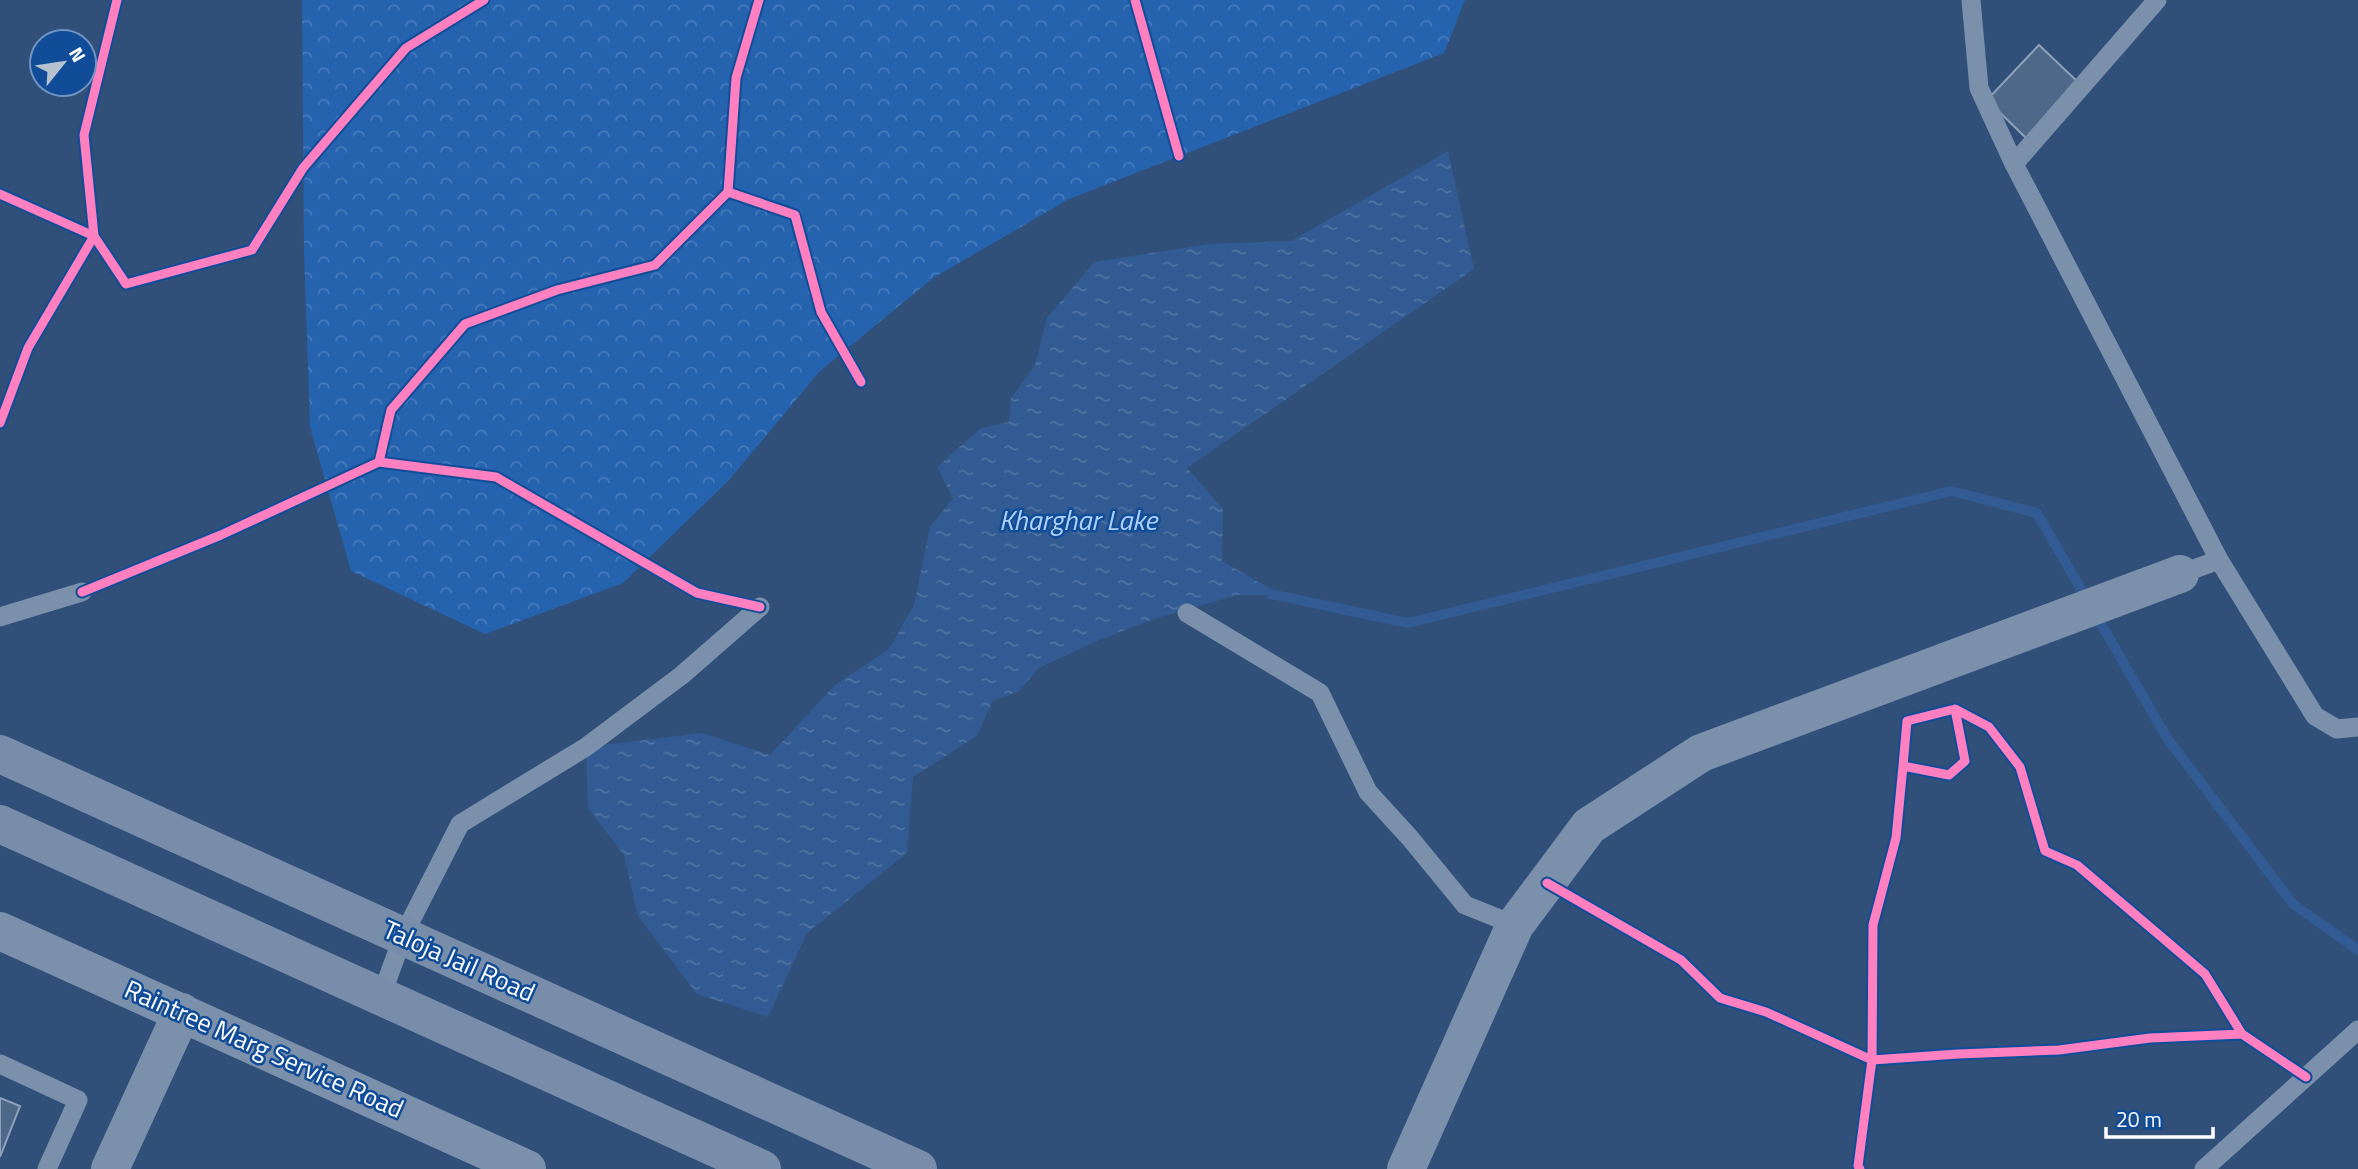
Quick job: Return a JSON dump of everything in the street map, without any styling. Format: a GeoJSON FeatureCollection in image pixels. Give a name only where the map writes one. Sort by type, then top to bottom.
{"type":"FeatureCollection","features":[{"type":"Feature","properties":{"kind":"main road","name":"Taloja Jail Road"},"geometry":{"type":"LineString","coordinates":[[0,754],[918,1169]]}},
{"type":"Feature","properties":{"kind":"main road"},"geometry":{"type":"LineString","coordinates":[[0,824],[762,1169]]}},
{"type":"Feature","properties":{"kind":"street"},"geometry":{"type":"LineString","coordinates":[[1406,1169],[1515,925],[1589,826],[1700,753],[2180,574]]}},
{"type":"Feature","properties":{"kind":"street","name":"Raintree Marg Service Road"},"geometry":{"type":"LineString","coordinates":[[0,931],[527,1169]]}},
{"type":"Feature","properties":{"kind":"street"},"geometry":{"type":"LineString","coordinates":[[110,1169],[182,1012]]}},
{"type":"Feature","properties":{"kind":"lane"},"geometry":{"type":"LineString","coordinates":[[1970,0],[1979,89],[2014,164],[2219,560],[2315,716],[2337,729],[2358,727]]}},
{"type":"Feature","properties":{"kind":"lane"},"geometry":{"type":"LineString","coordinates":[[2014,164],[2157,0]]}},
{"type":"Feature","properties":{"kind":"lane"},"geometry":{"type":"LineString","coordinates":[[2180,574],[2219,560]]}},
{"type":"Feature","properties":{"kind":"lane"},"geometry":{"type":"LineString","coordinates":[[0,617],[82,592]]}},
{"type":"Feature","properties":{"kind":"lane"},"geometry":{"type":"LineString","coordinates":[[381,997],[403,936],[460,824],[586,747],[682,675],[760,607]]}},
{"type":"Feature","properties":{"kind":"lane"},"geometry":{"type":"LineString","coordinates":[[1186,613],[1320,693],[1368,792],[1465,905],[1515,925]]}},
{"type":"Feature","properties":{"kind":"lane"},"geometry":{"type":"LineString","coordinates":[[2204,1169],[2358,1030]]}},
{"type":"Feature","properties":{"kind":"lane"},"geometry":{"type":"LineString","coordinates":[[0,1064],[78,1100],[47,1169]]}},
{"type":"Feature","properties":{"kind":"green space"},"geometry":{"type":"Polygon","coordinates":[[[302,0],[1465,0],[1444,53],[1069,199],[933,278],[820,371],[730,479],[623,583],[485,634],[351,571],[310,427],[304,249],[302,0]]]}},
{"type":"Feature","properties":{"kind":"water","name":"Kharghar Lake"},"geometry":{"type":"Polygon","coordinates":[[[1448,151],[1474,269],[1187,468],[1223,509],[1222,561],[1281,595],[1238,595],[1157,618],[1099,640],[1039,668],[1018,692],[993,700],[977,736],[913,777],[907,853],[807,933],[768,1017],[697,994],[638,916],[624,855],[588,808],[586,747],[702,733],[770,755],[835,685],[889,649],[914,605],[930,527],[953,498],[937,467],[981,428],[1009,422],[1011,398],[1035,365],[1047,318],[1094,262],[1208,244],[1291,241],[1448,151]]]}},
{"type":"Feature","properties":{"kind":"building"},"geometry":{"type":"Polygon","coordinates":[[[2039,45],[2079,83],[2026,138],[1987,100],[2039,45]]]}},
{"type":"Feature","properties":{"kind":"building"},"geometry":{"type":"Polygon","coordinates":[[[0,1098],[20,1106],[0,1157],[0,1098]]]}},
{"type":"Feature","properties":{"kind":"waterway"},"geometry":{"type":"LineString","coordinates":[[1270,594],[1408,623],[1951,491],[2037,513],[2167,738],[2293,904],[2358,950]]}},
{"type":"Feature","properties":{"kind":"cycle path"},"geometry":{"type":"LineString","coordinates":[[0,194],[94,236],[84,135],[117,0]]}},
{"type":"Feature","properties":{"kind":"cycle path"},"geometry":{"type":"LineString","coordinates":[[0,423],[28,348],[94,236],[126,284],[252,250],[303,168],[406,48],[484,0]]}},
{"type":"Feature","properties":{"kind":"cycle path"},"geometry":{"type":"LineString","coordinates":[[728,192],[736,78],[759,0]]}},
{"type":"Feature","properties":{"kind":"cycle path"},"geometry":{"type":"LineString","coordinates":[[1135,0],[1179,156]]}},
{"type":"Feature","properties":{"kind":"cycle path"},"geometry":{"type":"LineString","coordinates":[[379,462],[391,410],[465,324],[557,290],[655,265],[728,192],[795,215],[821,312],[861,382]]}},
{"type":"Feature","properties":{"kind":"cycle path"},"geometry":{"type":"LineString","coordinates":[[82,592],[221,535],[379,462],[496,477],[697,593],[760,607]]}},
{"type":"Feature","properties":{"kind":"cycle path"},"geometry":{"type":"LineString","coordinates":[[1955,709],[1965,761],[1949,775],[1903,766],[1907,721],[1955,709],[1989,727],[2020,767],[2045,851],[2077,865],[2205,974],[2242,1034]]}},
{"type":"Feature","properties":{"kind":"cycle path"},"geometry":{"type":"LineString","coordinates":[[1860,1169],[1858,1166],[1872,1060],[1873,925],[1896,838],[1903,766]]}},
{"type":"Feature","properties":{"kind":"cycle path"},"geometry":{"type":"LineString","coordinates":[[1547,883],[1681,960],[1720,998],[1766,1012],[1872,1060],[2059,1050],[2150,1038],[2242,1034],[2306,1077]]}}]}
